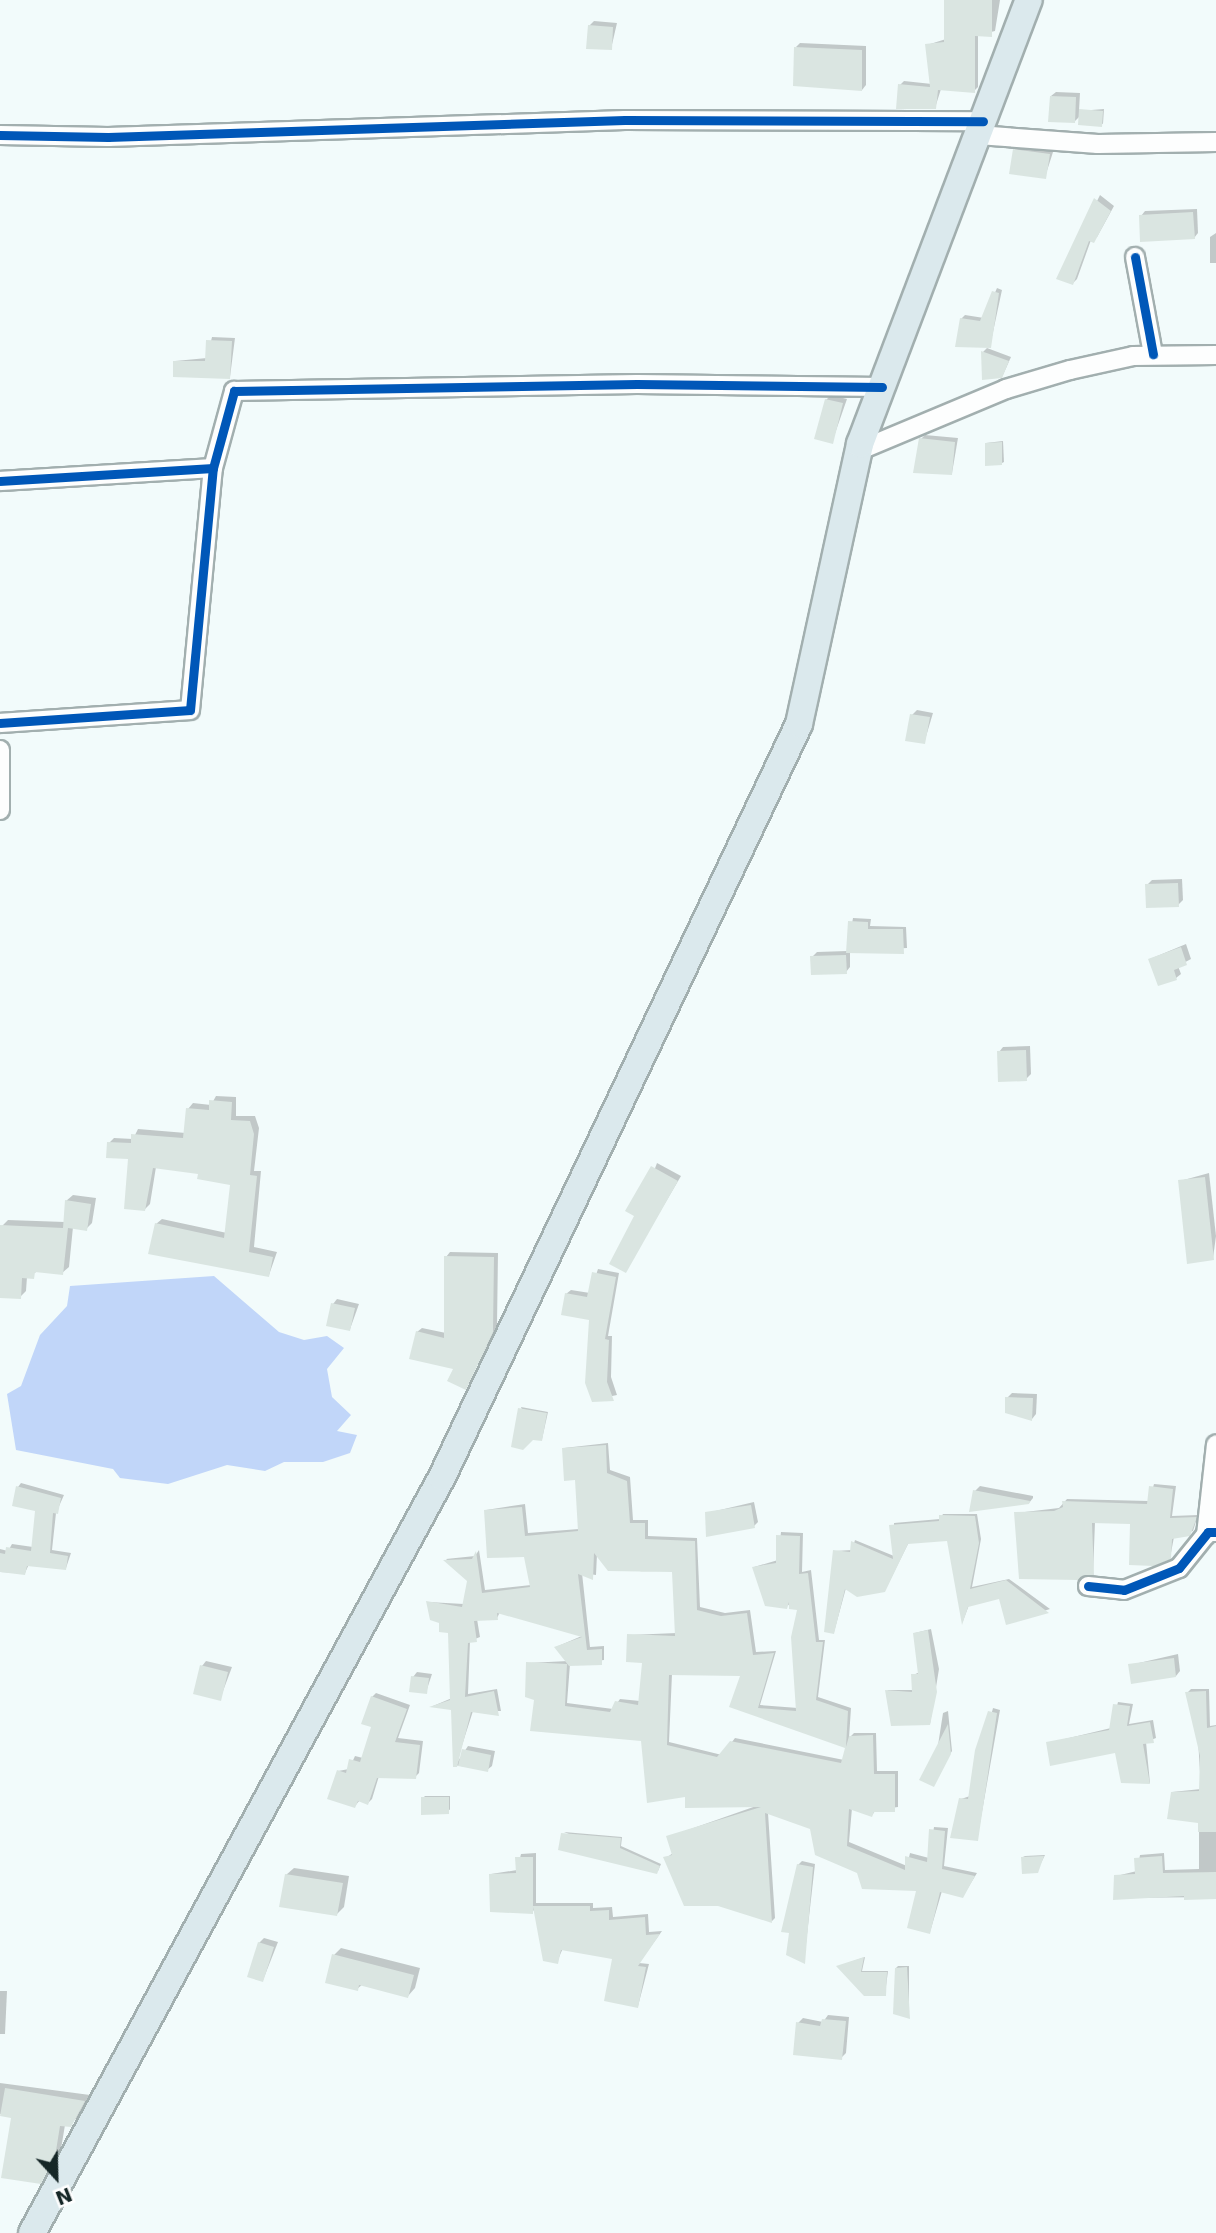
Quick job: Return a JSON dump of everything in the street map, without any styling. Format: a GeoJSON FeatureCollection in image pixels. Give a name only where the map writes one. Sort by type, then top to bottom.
{"type":"FeatureCollection","features":[{"type":"Feature","properties":{"kind":"main road"},"geometry":{"type":"LineString","coordinates":[[32,2233],[442,1477],[695,950],[799,724],[859,451],[1029,0]]}},
{"type":"Feature","properties":{"kind":"street"},"geometry":{"type":"LineString","coordinates":[[0,135],[108,136],[625,120],[980,128],[1098,144],[1216,142]]}},
{"type":"Feature","properties":{"kind":"street"},"geometry":{"type":"LineString","coordinates":[[1135,257],[1153,354]]}},
{"type":"Feature","properties":{"kind":"street"},"geometry":{"type":"LineString","coordinates":[[859,451],[1006,389],[1070,370],[1153,354],[1216,355]]}},
{"type":"Feature","properties":{"kind":"street"},"geometry":{"type":"LineString","coordinates":[[0,723],[190,710],[213,468],[234,391],[637,384],[882,387]]}},
{"type":"Feature","properties":{"kind":"street"},"geometry":{"type":"LineString","coordinates":[[0,481],[213,468]]}},
{"type":"Feature","properties":{"kind":"street"},"geometry":{"type":"LineString","coordinates":[[0,750],[0,810]]}},
{"type":"Feature","properties":{"kind":"street"},"geometry":{"type":"LineString","coordinates":[[1088,1586],[1124,1590],[1179,1568],[1211,1533],[1216,1445]]}},
{"type":"Feature","properties":{"kind":"water"},"geometry":{"type":"Polygon","coordinates":[[[214,1276],[279,1332],[304,1340],[327,1336],[344,1348],[327,1369],[332,1397],[351,1415],[337,1431],[357,1435],[350,1453],[323,1462],[284,1462],[265,1471],[227,1465],[168,1484],[120,1478],[113,1469],[16,1450],[7,1394],[21,1386],[40,1335],[67,1306],[70,1286],[214,1276]]]}},
{"type":"Feature","properties":{"kind":"building"},"geometry":{"type":"Polygon","coordinates":[[[944,0],[992,0],[992,37],[975,36],[975,93],[938,90],[936,109],[896,109],[898,84],[930,87],[925,44],[944,42],[944,0]]]}},
{"type":"Feature","properties":{"kind":"building"},"geometry":{"type":"Polygon","coordinates":[[[588,25],[613,27],[612,50],[586,49],[588,25]]]}},
{"type":"Feature","properties":{"kind":"building"},"geometry":{"type":"Polygon","coordinates":[[[794,47],[862,50],[862,91],[793,86],[794,47]]]}},
{"type":"Feature","properties":{"kind":"building"},"geometry":{"type":"Polygon","coordinates":[[[1050,96],[1076,97],[1075,123],[1048,122],[1050,96]]]}},
{"type":"Feature","properties":{"kind":"building"},"geometry":{"type":"Polygon","coordinates":[[[1079,109],[1103,111],[1102,127],[1078,125],[1079,109]]]}},
{"type":"Feature","properties":{"kind":"building"},"geometry":{"type":"Polygon","coordinates":[[[1013,149],[1050,154],[1046,179],[1009,174],[1013,149]]]}},
{"type":"Feature","properties":{"kind":"building"},"geometry":{"type":"Polygon","coordinates":[[[1094,198],[1111,211],[1094,243],[1089,241],[1073,285],[1056,279],[1094,198]]]}},
{"type":"Feature","properties":{"kind":"building"},"geometry":{"type":"Polygon","coordinates":[[[1193,212],[1195,239],[1140,242],[1139,215],[1193,212]]]}},
{"type":"Feature","properties":{"kind":"building"},"geometry":{"type":"Polygon","coordinates":[[[992,291],[999,293],[991,348],[955,347],[960,318],[980,321],[992,291]]]}},
{"type":"Feature","properties":{"kind":"building"},"geometry":{"type":"Polygon","coordinates":[[[206,340],[232,341],[230,379],[173,377],[173,361],[205,361],[206,340]]]}},
{"type":"Feature","properties":{"kind":"building"},"geometry":{"type":"Polygon","coordinates":[[[981,351],[1009,361],[1002,378],[982,380],[981,351]]]}},
{"type":"Feature","properties":{"kind":"building"},"geometry":{"type":"Polygon","coordinates":[[[825,399],[843,403],[833,444],[814,439],[825,399]]]}},
{"type":"Feature","properties":{"kind":"building"},"geometry":{"type":"Polygon","coordinates":[[[919,438],[955,442],[952,475],[913,473],[919,438]]]}},
{"type":"Feature","properties":{"kind":"building"},"geometry":{"type":"Polygon","coordinates":[[[1002,442],[1002,465],[985,466],[985,443],[1002,442]]]}},
{"type":"Feature","properties":{"kind":"building"},"geometry":{"type":"Polygon","coordinates":[[[910,714],[930,717],[925,744],[905,741],[910,714]]]}},
{"type":"Feature","properties":{"kind":"building"},"geometry":{"type":"Polygon","coordinates":[[[1178,883],[1179,907],[1146,908],[1145,884],[1178,883]]]}},
{"type":"Feature","properties":{"kind":"building"},"geometry":{"type":"Polygon","coordinates":[[[848,921],[868,922],[868,929],[903,929],[904,954],[846,953],[848,921]]]}},
{"type":"Feature","properties":{"kind":"building"},"geometry":{"type":"Polygon","coordinates":[[[1181,947],[1187,965],[1174,970],[1177,980],[1158,986],[1148,959],[1181,947]]]}},
{"type":"Feature","properties":{"kind":"building"},"geometry":{"type":"Polygon","coordinates":[[[846,955],[847,974],[811,975],[810,956],[846,955]]]}},
{"type":"Feature","properties":{"kind":"building"},"geometry":{"type":"Polygon","coordinates":[[[1026,1050],[1027,1081],[998,1082],[997,1051],[1026,1050]]]}},
{"type":"Feature","properties":{"kind":"building"},"geometry":{"type":"Polygon","coordinates":[[[209,1100],[232,1102],[231,1120],[250,1121],[254,1134],[250,1175],[257,1176],[249,1252],[273,1257],[269,1277],[148,1254],[155,1223],[224,1238],[230,1185],[197,1179],[198,1174],[153,1168],[145,1211],[124,1209],[128,1159],[106,1158],[107,1142],[131,1143],[131,1134],[183,1138],[186,1108],[209,1110],[209,1100]]]}},
{"type":"Feature","properties":{"kind":"building"},"geometry":{"type":"Polygon","coordinates":[[[651,1166],[678,1181],[626,1273],[609,1264],[634,1216],[625,1211],[651,1166]]]}},
{"type":"Feature","properties":{"kind":"building"},"geometry":{"type":"Polygon","coordinates":[[[1205,1177],[1214,1260],[1187,1264],[1178,1180],[1205,1177]]]}},
{"type":"Feature","properties":{"kind":"building"},"geometry":{"type":"Polygon","coordinates":[[[65,1200],[91,1204],[87,1231],[68,1228],[63,1275],[35,1272],[34,1279],[22,1278],[21,1299],[0,1298],[0,1225],[63,1228],[65,1200]]]}},
{"type":"Feature","properties":{"kind":"building"},"geometry":{"type":"Polygon","coordinates":[[[444,1256],[494,1257],[493,1332],[466,1390],[447,1381],[453,1369],[409,1359],[416,1331],[444,1338],[444,1256]]]}},
{"type":"Feature","properties":{"kind":"building"},"geometry":{"type":"Polygon","coordinates":[[[592,1272],[616,1277],[605,1339],[609,1340],[607,1382],[614,1401],[592,1402],[585,1383],[589,1320],[561,1315],[565,1293],[587,1297],[592,1272]]]}},
{"type":"Feature","properties":{"kind":"building"},"geometry":{"type":"Polygon","coordinates":[[[331,1303],[355,1308],[350,1331],[326,1326],[331,1303]]]}},
{"type":"Feature","properties":{"kind":"building"},"geometry":{"type":"Polygon","coordinates":[[[1005,1397],[1033,1398],[1032,1421],[1005,1413],[1005,1397]]]}},
{"type":"Feature","properties":{"kind":"building"},"geometry":{"type":"Polygon","coordinates":[[[518,1408],[547,1413],[542,1441],[533,1440],[523,1450],[511,1447],[518,1408]]]}},
{"type":"Feature","properties":{"kind":"building"},"geometry":{"type":"Polygon","coordinates":[[[606,1445],[607,1473],[627,1481],[630,1523],[645,1523],[645,1539],[695,1541],[697,1610],[721,1616],[747,1613],[753,1655],[774,1653],[758,1708],[796,1711],[791,1637],[797,1610],[789,1609],[789,1602],[787,1609],[765,1606],[752,1567],[776,1563],[776,1535],[800,1536],[799,1574],[808,1573],[816,1642],[823,1642],[816,1700],[848,1711],[846,1747],[849,1736],[873,1735],[874,1774],[895,1774],[895,1812],[874,1812],[872,1817],[849,1809],[847,1846],[905,1870],[905,1856],[927,1862],[929,1829],[945,1831],[942,1869],[975,1876],[963,1898],[940,1892],[930,1934],[907,1928],[916,1891],[862,1889],[857,1873],[815,1855],[810,1829],[765,1813],[772,1923],[718,1906],[684,1906],[663,1857],[672,1855],[666,1836],[761,1807],[685,1808],[685,1797],[647,1803],[641,1741],[530,1731],[534,1700],[525,1697],[526,1662],[567,1664],[565,1706],[610,1712],[615,1701],[638,1705],[642,1663],[626,1662],[627,1634],[675,1636],[672,1572],[608,1571],[594,1553],[593,1580],[578,1574],[587,1650],[602,1649],[602,1665],[569,1666],[554,1647],[582,1637],[497,1613],[498,1620],[474,1621],[477,1642],[468,1643],[465,1697],[494,1691],[499,1716],[471,1712],[457,1767],[453,1767],[451,1710],[429,1707],[450,1700],[448,1633],[439,1632],[439,1623],[430,1620],[426,1601],[462,1607],[467,1581],[443,1560],[472,1559],[476,1551],[482,1593],[530,1587],[524,1557],[487,1558],[484,1510],[522,1507],[525,1536],[578,1531],[575,1480],[564,1481],[562,1448],[606,1445]],[[669,1675],[667,1745],[717,1757],[730,1741],[841,1763],[845,1748],[729,1707],[740,1676],[669,1675]]]}},
{"type":"Feature","properties":{"kind":"building"},"geometry":{"type":"Polygon","coordinates":[[[16,1486],[61,1498],[58,1514],[53,1513],[50,1553],[68,1556],[66,1570],[27,1566],[25,1575],[0,1572],[0,1553],[5,1554],[6,1547],[31,1551],[35,1511],[12,1506],[16,1486]]]}},
{"type":"Feature","properties":{"kind":"building"},"geometry":{"type":"Polygon","coordinates":[[[1149,1486],[1173,1489],[1170,1518],[1197,1517],[1190,1536],[1172,1539],[1171,1559],[1154,1566],[1129,1565],[1130,1524],[1092,1523],[1094,1575],[1078,1580],[1019,1579],[1014,1512],[1054,1511],[1063,1507],[1062,1501],[1147,1504],[1149,1486]]]}},
{"type":"Feature","properties":{"kind":"building"},"geometry":{"type":"Polygon","coordinates":[[[973,1490],[1030,1501],[1029,1504],[969,1512],[973,1490]]]}},
{"type":"Feature","properties":{"kind":"building"},"geometry":{"type":"Polygon","coordinates":[[[751,1505],[755,1528],[706,1537],[705,1512],[751,1505]]]}},
{"type":"Feature","properties":{"kind":"building"},"geometry":{"type":"Polygon","coordinates":[[[939,1515],[975,1516],[979,1543],[970,1589],[1006,1580],[1049,1613],[1006,1625],[999,1599],[968,1607],[962,1625],[947,1541],[908,1544],[885,1592],[857,1597],[845,1589],[834,1634],[824,1632],[833,1550],[850,1552],[851,1541],[893,1559],[889,1525],[939,1521],[939,1515]]]}},
{"type":"Feature","properties":{"kind":"building"},"geometry":{"type":"Polygon","coordinates":[[[928,1630],[937,1692],[930,1725],[891,1726],[885,1690],[912,1692],[911,1674],[918,1674],[913,1633],[928,1630]]]}},
{"type":"Feature","properties":{"kind":"building"},"geometry":{"type":"Polygon","coordinates":[[[1174,1658],[1176,1677],[1131,1684],[1128,1664],[1174,1658]]]}},
{"type":"Feature","properties":{"kind":"building"},"geometry":{"type":"Polygon","coordinates":[[[200,1665],[228,1672],[221,1701],[193,1694],[200,1665]]]}},
{"type":"Feature","properties":{"kind":"building"},"geometry":{"type":"Polygon","coordinates":[[[411,1676],[429,1678],[427,1694],[409,1692],[411,1676]]]}},
{"type":"Feature","properties":{"kind":"building"},"geometry":{"type":"Polygon","coordinates":[[[1206,1691],[1207,1728],[1216,1726],[1216,1832],[1198,1832],[1198,1823],[1167,1819],[1171,1792],[1199,1791],[1200,1756],[1185,1692],[1206,1691]]]}},
{"type":"Feature","properties":{"kind":"building"},"geometry":{"type":"Polygon","coordinates":[[[371,1696],[407,1709],[395,1742],[420,1745],[416,1779],[377,1778],[368,1805],[358,1801],[355,1808],[327,1799],[337,1770],[346,1773],[349,1759],[360,1762],[371,1727],[361,1724],[371,1696]]]}},
{"type":"Feature","properties":{"kind":"building"},"geometry":{"type":"Polygon","coordinates":[[[1113,1704],[1130,1706],[1127,1726],[1150,1722],[1154,1743],[1143,1744],[1150,1784],[1121,1783],[1115,1753],[1050,1766],[1046,1742],[1109,1730],[1113,1704]]]}},
{"type":"Feature","properties":{"kind":"building"},"geometry":{"type":"Polygon","coordinates":[[[988,1711],[997,1713],[978,1841],[950,1838],[959,1798],[968,1799],[975,1750],[988,1711]]]}},
{"type":"Feature","properties":{"kind":"building"},"geometry":{"type":"Polygon","coordinates":[[[948,1724],[951,1754],[934,1787],[919,1780],[948,1724]]]}},
{"type":"Feature","properties":{"kind":"building"},"geometry":{"type":"Polygon","coordinates":[[[462,1749],[491,1755],[488,1772],[458,1766],[462,1749]]]}},
{"type":"Feature","properties":{"kind":"building"},"geometry":{"type":"Polygon","coordinates":[[[421,1797],[449,1797],[449,1814],[421,1815],[421,1797]]]}},
{"type":"Feature","properties":{"kind":"building"},"geometry":{"type":"Polygon","coordinates":[[[561,1833],[621,1838],[620,1848],[660,1866],[657,1874],[558,1850],[561,1833]]]}},
{"type":"Feature","properties":{"kind":"building"},"geometry":{"type":"Polygon","coordinates":[[[1044,1856],[1038,1873],[1022,1874],[1021,1857],[1044,1856]]]}},
{"type":"Feature","properties":{"kind":"building"},"geometry":{"type":"Polygon","coordinates":[[[1162,1856],[1163,1873],[1216,1872],[1216,1899],[1184,1900],[1184,1896],[1113,1900],[1114,1875],[1135,1874],[1134,1858],[1162,1856]]]}},
{"type":"Feature","properties":{"kind":"building"},"geometry":{"type":"Polygon","coordinates":[[[515,1857],[533,1857],[533,1906],[590,1906],[590,1911],[609,1910],[609,1920],[645,1917],[646,1935],[660,1934],[638,1966],[646,1967],[638,2008],[604,2001],[612,1959],[561,1950],[558,1964],[543,1961],[533,1907],[533,1914],[490,1912],[489,1874],[516,1873],[515,1857]]]}},
{"type":"Feature","properties":{"kind":"building"},"geometry":{"type":"Polygon","coordinates":[[[797,1864],[813,1867],[805,1964],[786,1955],[789,1933],[781,1932],[797,1864]]]}},
{"type":"Feature","properties":{"kind":"building"},"geometry":{"type":"Polygon","coordinates":[[[285,1874],[343,1883],[337,1916],[279,1907],[285,1874]]]}},
{"type":"Feature","properties":{"kind":"building"},"geometry":{"type":"Polygon","coordinates":[[[258,1942],[274,1947],[263,1982],[247,1977],[258,1942]]]}},
{"type":"Feature","properties":{"kind":"building"},"geometry":{"type":"Polygon","coordinates":[[[332,1954],[414,1975],[408,1998],[359,1985],[358,1991],[325,1983],[332,1954]]]}},
{"type":"Feature","properties":{"kind":"building"},"geometry":{"type":"Polygon","coordinates":[[[864,1957],[861,1972],[887,1972],[886,1996],[864,1996],[836,1966],[864,1957]]]}},
{"type":"Feature","properties":{"kind":"building"},"geometry":{"type":"Polygon","coordinates":[[[907,1967],[910,2019],[893,2014],[895,1968],[907,1967]]]}},
{"type":"Feature","properties":{"kind":"building"},"geometry":{"type":"Polygon","coordinates":[[[822,2019],[846,2021],[842,2060],[793,2055],[796,2022],[820,2026],[822,2019]]]}},
{"type":"Feature","properties":{"kind":"building"},"geometry":{"type":"Polygon","coordinates":[[[5,2088],[85,2101],[71,2127],[60,2126],[55,2157],[41,2184],[1,2178],[11,2118],[0,2116],[5,2088]]]}},
{"type":"Feature","properties":{"kind":"cycle path"},"geometry":{"type":"LineString","coordinates":[[0,135],[108,137],[625,120],[983,121]]}},
{"type":"Feature","properties":{"kind":"cycle path"},"geometry":{"type":"LineString","coordinates":[[1135,257],[1153,354]]}},
{"type":"Feature","properties":{"kind":"cycle path"},"geometry":{"type":"LineString","coordinates":[[0,481],[213,468],[234,391],[637,384],[882,387]]}},
{"type":"Feature","properties":{"kind":"cycle path"},"geometry":{"type":"LineString","coordinates":[[0,723],[190,710],[213,468]]}},
{"type":"Feature","properties":{"kind":"cycle path"},"geometry":{"type":"LineString","coordinates":[[1088,1586],[1124,1590],[1179,1568],[1208,1532],[1216,1532]]}}]}
